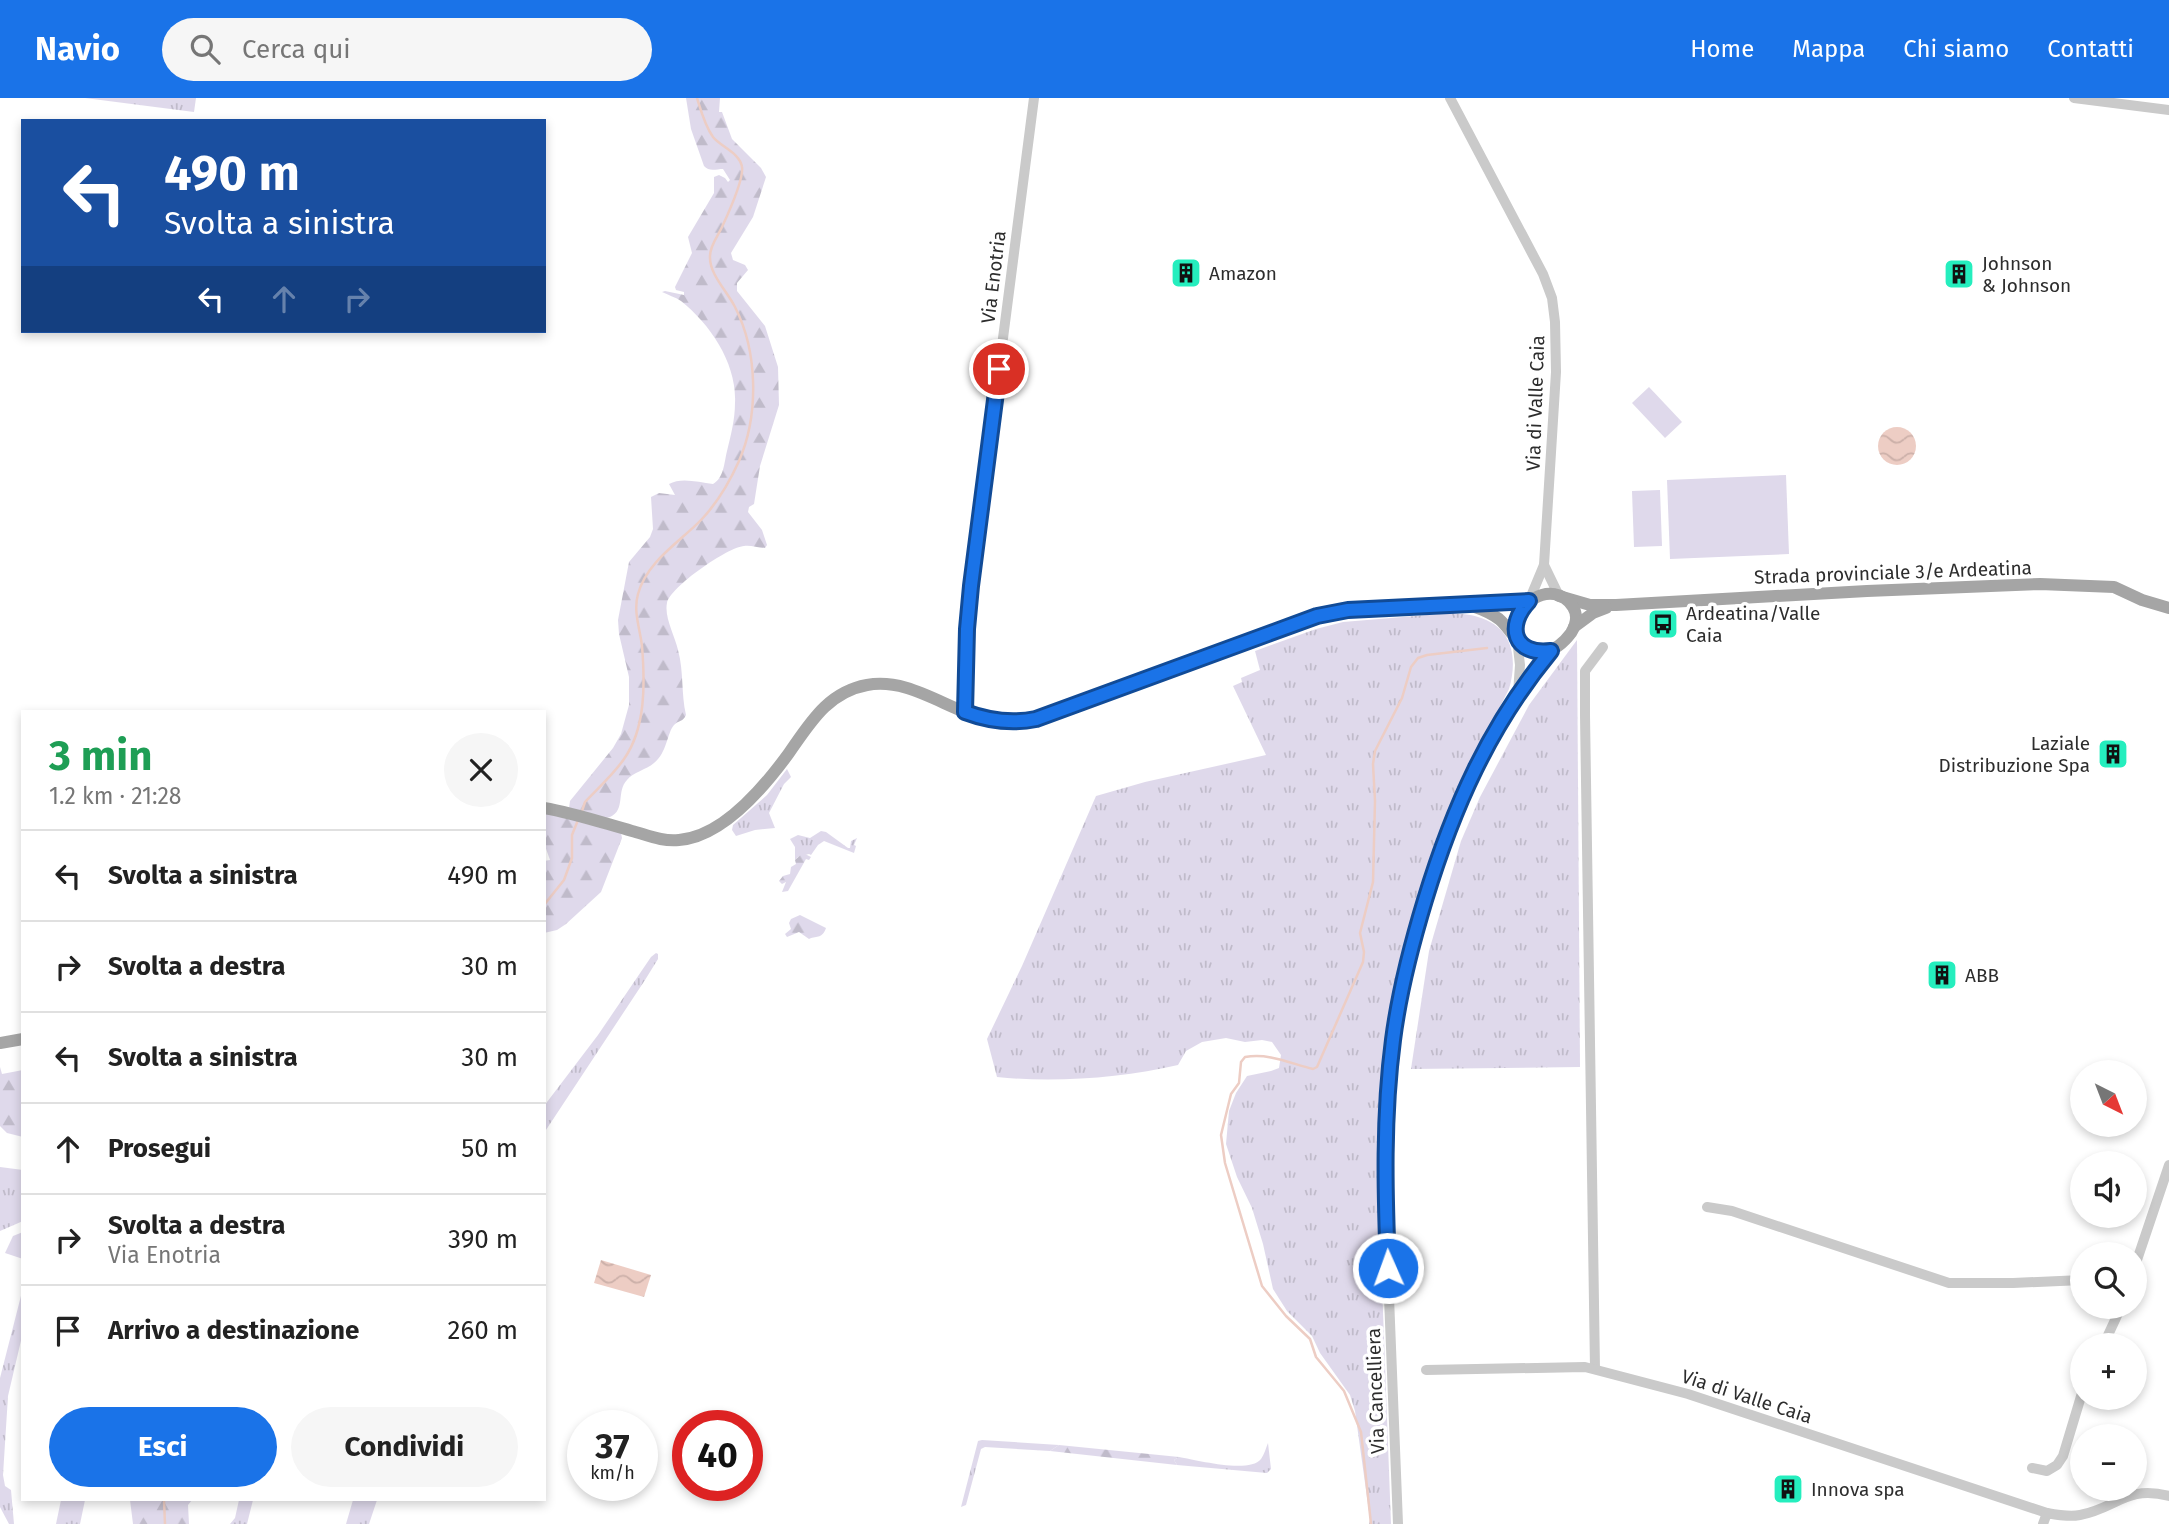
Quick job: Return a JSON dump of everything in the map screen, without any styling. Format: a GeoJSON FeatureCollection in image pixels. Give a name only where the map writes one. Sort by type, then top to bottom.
{"type":"FeatureCollection","features":[{"type":"Feature","properties":{"kind":"main road","name":"Strada provinciale 3/e Ardeatina"},"geometry":{"type":"LineString","coordinates":[[1616,605],[2040,584],[2114,587],[2142,600],[2169,608]]}},
{"type":"Feature","properties":{"kind":"main road"},"geometry":{"type":"LineString","coordinates":[[546,808],[672,841],[691,838],[709,831],[733,815],[759,789],[819,712],[841,694],[859,687],[894,685],[994,721],[1032,720],[1326,614],[1348,610],[1529,601],[1544,595],[1559,596],[1590,605],[1616,605]]}},
{"type":"Feature","properties":{"kind":"main road"},"geometry":{"type":"LineString","coordinates":[[1559,596],[1570,603],[1574,610],[1574,627]]}},
{"type":"Feature","properties":{"kind":"main road"},"geometry":{"type":"LineString","coordinates":[[1517,639],[1514,629],[1516,620],[1529,601]]}},
{"type":"Feature","properties":{"kind":"main road"},"geometry":{"type":"LineString","coordinates":[[1468,605],[1497,617],[1530,650],[1542,652],[1551,651],[1593,612],[1616,605]]}},
{"type":"Feature","properties":{"kind":"main road"},"geometry":{"type":"LineString","coordinates":[[0,1043],[21,1039]]}},
{"type":"Feature","properties":{"kind":"street","name":"Via Enotria"},"geometry":{"type":"LineString","coordinates":[[965,712],[971,586],[1034,98]]}},
{"type":"Feature","properties":{"kind":"street","name":"Via di Valle Caia"},"geometry":{"type":"LineString","coordinates":[[1450,98],[1543,274],[1552,298],[1556,333],[1556,372],[1544,565],[1529,601]]}},
{"type":"Feature","properties":{"kind":"street"},"geometry":{"type":"LineString","coordinates":[[2074,98],[2169,110]]}},
{"type":"Feature","properties":{"kind":"street","name":"Via di Valle Caia"},"geometry":{"type":"LineString","coordinates":[[1544,565],[1559,596]]}},
{"type":"Feature","properties":{"kind":"street","name":"Via Cancelliera"},"geometry":{"type":"LineString","coordinates":[[1517,639],[1520,665],[1518,694]]}},
{"type":"Feature","properties":{"kind":"street"},"geometry":{"type":"LineString","coordinates":[[1595,1369],[1584,715],[1585,671],[1603,647]]}},
{"type":"Feature","properties":{"kind":"street","name":"Via Cancelliera"},"geometry":{"type":"LineString","coordinates":[[1398,1524],[1385,1196],[1387,1115],[1392,1042],[1398,1006],[1411,948],[1446,835],[1468,781],[1518,694],[1551,651]]}},
{"type":"Feature","properties":{"kind":"street"},"geometry":{"type":"LineString","coordinates":[[2143,1242],[2169,1166]]}},
{"type":"Feature","properties":{"kind":"street"},"geometry":{"type":"LineString","coordinates":[[1707,1207],[1732,1211],[1949,1283],[2070,1281]]}},
{"type":"Feature","properties":{"kind":"street","name":"Via di Valle Caia"},"geometry":{"type":"LineString","coordinates":[[1426,1370],[1595,1369],[1688,1394],[2048,1513],[2067,1516],[2083,1514],[2138,1492],[2169,1496]]}},
{"type":"Feature","properties":{"kind":"street"},"geometry":{"type":"LineString","coordinates":[[2032,1468],[2050,1470],[2061,1460],[2077,1410]]}},
{"type":"Feature","properties":{"kind":"street"},"geometry":{"type":"LineString","coordinates":[[2043,1524],[2048,1513]]}},
{"type":"Feature","properties":{"kind":"green space"},"geometry":{"type":"Polygon","coordinates":[[[85,98],[196,98],[194,112],[85,98]]]}},
{"type":"Feature","properties":{"kind":"green space"},"geometry":{"type":"Polygon","coordinates":[[[686,98],[720,98],[719,112],[722,112],[732,139],[761,168],[766,177],[753,217],[731,253],[733,260],[745,265],[748,270],[737,283],[737,291],[765,326],[778,367],[779,405],[760,466],[754,504],[749,507],[748,512],[762,530],[767,545],[765,548],[744,546],[726,553],[688,578],[671,596],[666,608],[680,658],[686,715],[672,729],[658,759],[624,784],[620,805],[615,814],[600,818],[569,808],[570,801],[613,748],[621,734],[629,705],[629,677],[618,620],[629,562],[650,537],[653,529],[651,497],[659,493],[675,495],[669,484],[674,482],[713,484],[717,481],[724,465],[734,415],[732,374],[720,346],[692,311],[681,301],[662,292],[684,295],[684,292],[676,290],[675,287],[692,253],[688,237],[714,193],[714,177],[719,175],[728,182],[730,180],[723,169],[710,170],[704,166],[691,129],[686,98]]]}},
{"type":"Feature","properties":{"kind":"green space"},"geometry":{"type":"Polygon","coordinates":[[[1649,387],[1682,422],[1665,438],[1632,403],[1649,387]]]}},
{"type":"Feature","properties":{"kind":"green space"},"geometry":{"type":"Polygon","coordinates":[[[1786,475],[1789,554],[1670,559],[1667,480],[1786,475]]]}},
{"type":"Feature","properties":{"kind":"green space"},"geometry":{"type":"Polygon","coordinates":[[[1660,490],[1662,546],[1634,547],[1632,491],[1660,490]]]}},
{"type":"Feature","properties":{"kind":"green space"},"geometry":{"type":"Polygon","coordinates":[[[1451,613],[1475,616],[1499,628],[1510,645],[1513,666],[1509,689],[1454,797],[1426,873],[1391,1017],[1382,1089],[1380,1232],[1391,1524],[1369,1524],[1355,1411],[1350,1395],[1320,1353],[1312,1336],[1287,1311],[1273,1289],[1252,1208],[1237,1177],[1226,1144],[1229,1111],[1247,1076],[1279,1068],[1281,1055],[1272,1042],[1245,1042],[1226,1038],[1202,1042],[1186,1051],[1178,1065],[1111,1076],[1041,1079],[997,1077],[987,1039],[1096,796],[1145,782],[1266,755],[1233,686],[1242,682],[1241,678],[1260,670],[1255,651],[1343,622],[1451,613]]]}},
{"type":"Feature","properties":{"kind":"green space"},"geometry":{"type":"Polygon","coordinates":[[[1577,640],[1580,1067],[1411,1069],[1429,951],[1461,841],[1480,797],[1529,705],[1577,640]]]}},
{"type":"Feature","properties":{"kind":"green space"},"geometry":{"type":"Polygon","coordinates":[[[787,769],[791,777],[784,784],[769,813],[775,828],[736,836],[732,830],[733,825],[767,795],[787,769]]]}},
{"type":"Feature","properties":{"kind":"green space"},"geometry":{"type":"Polygon","coordinates":[[[546,813],[621,833],[622,838],[601,892],[566,924],[546,933],[546,861],[550,860],[546,849],[546,813]]]}},
{"type":"Feature","properties":{"kind":"green space"},"geometry":{"type":"Polygon","coordinates":[[[821,831],[848,848],[851,841],[857,838],[854,853],[824,841],[811,855],[795,860],[795,847],[790,839],[798,835],[810,838],[821,831]]]}},
{"type":"Feature","properties":{"kind":"green space"},"geometry":{"type":"Polygon","coordinates":[[[803,853],[811,857],[806,859],[788,891],[782,892],[786,882],[782,884],[779,881],[790,874],[791,867],[796,864],[795,860],[803,853]]]}},
{"type":"Feature","properties":{"kind":"green space"},"geometry":{"type":"Polygon","coordinates":[[[800,915],[826,928],[823,934],[809,939],[799,932],[787,937],[785,934],[791,929],[791,919],[800,915]]]}},
{"type":"Feature","properties":{"kind":"green space"},"geometry":{"type":"Polygon","coordinates":[[[658,954],[658,959],[645,980],[546,1130],[546,1103],[598,1035],[651,957],[658,954]]]}},
{"type":"Feature","properties":{"kind":"green space"},"geometry":{"type":"Polygon","coordinates":[[[0,1067],[2,1074],[21,1070],[21,1136],[7,1133],[0,1126],[0,1067]]]}},
{"type":"Feature","properties":{"kind":"green space"},"geometry":{"type":"Polygon","coordinates":[[[0,1167],[21,1170],[21,1222],[0,1231],[0,1167]]]}},
{"type":"Feature","properties":{"kind":"green space"},"geometry":{"type":"Polygon","coordinates":[[[21,1233],[21,1258],[5,1253],[13,1236],[21,1233]]]}},
{"type":"Feature","properties":{"kind":"green space"},"geometry":{"type":"Polygon","coordinates":[[[21,1296],[21,1341],[8,1396],[3,1475],[5,1486],[11,1490],[14,1524],[9,1524],[0,1507],[0,1378],[21,1296]]]}},
{"type":"Feature","properties":{"kind":"green space"},"geometry":{"type":"Polygon","coordinates":[[[978,1441],[1059,1445],[1050,1451],[985,1447],[981,1449],[966,1505],[961,1507],[978,1441]]]}},
{"type":"Feature","properties":{"kind":"green space"},"geometry":{"type":"Polygon","coordinates":[[[1268,1443],[1271,1469],[1267,1473],[1177,1465],[1174,1460],[1179,1457],[1222,1465],[1246,1465],[1261,1459],[1268,1443]]]}},
{"type":"Feature","properties":{"kind":"green space"},"geometry":{"type":"Polygon","coordinates":[[[1059,1445],[1179,1457],[1174,1460],[1177,1465],[1050,1451],[1059,1445]]]}},
{"type":"Feature","properties":{"kind":"green space"},"geometry":{"type":"Polygon","coordinates":[[[61,1501],[85,1501],[80,1524],[56,1524],[61,1501]]]}},
{"type":"Feature","properties":{"kind":"green space"},"geometry":{"type":"Polygon","coordinates":[[[130,1501],[191,1501],[188,1505],[189,1524],[133,1524],[130,1501]]]}},
{"type":"Feature","properties":{"kind":"green space"},"geometry":{"type":"Polygon","coordinates":[[[239,1501],[253,1501],[247,1524],[230,1524],[235,1518],[239,1501]]]}},
{"type":"Feature","properties":{"kind":"green space"},"geometry":{"type":"Polygon","coordinates":[[[353,1501],[377,1501],[369,1524],[346,1524],[353,1501]]]}},
{"type":"Feature","properties":{"kind":"water"},"geometry":{"type":"Polygon","coordinates":[[[1897,427],[1911,432],[1916,446],[1911,460],[1897,465],[1883,460],[1878,446],[1883,432],[1897,427]]]}},
{"type":"Feature","properties":{"kind":"water"},"geometry":{"type":"Polygon","coordinates":[[[601,1260],[651,1275],[644,1297],[594,1283],[601,1260]]]}},
{"type":"Feature","properties":{"kind":"waterway"},"geometry":{"type":"LineString","coordinates":[[582,811],[585,802],[624,759],[637,733],[644,675],[636,607],[642,582],[656,562],[702,519],[718,499],[739,461],[750,424],[753,384],[748,344],[735,307],[710,263],[710,252],[735,197],[742,167],[738,158],[710,133],[697,98]]}},
{"type":"Feature","properties":{"kind":"waterway"},"geometry":{"type":"LineString","coordinates":[[1371,1524],[1361,1432],[1344,1391],[1316,1357],[1310,1339],[1286,1316],[1262,1286],[1225,1163],[1221,1135],[1231,1094],[1239,1083],[1241,1062],[1245,1057],[1271,1057],[1313,1069],[1317,1067],[1363,962],[1360,933],[1373,882],[1375,751],[1402,698],[1411,667],[1418,658],[1427,655],[1487,648]]}},
{"type":"Feature","properties":{"kind":"waterway"},"geometry":{"type":"LineString","coordinates":[[546,902],[564,880],[572,858],[572,835],[578,820]]}},
{"type":"Feature","properties":{"kind":"waterway"},"geometry":{"type":"LineString","coordinates":[[164,1501],[165,1524]]}},
{"type":"Feature","properties":{"kind":"place","name":"Amazon"},"geometry":{"type":"Point","coordinates":[1186,273]}},
{"type":"Feature","properties":{"kind":"place","name":"Johnson & Johnson"},"geometry":{"type":"Point","coordinates":[1959,274]}},
{"type":"Feature","properties":{"kind":"place","name":"Ardeatina/Valle Caia"},"geometry":{"type":"Point","coordinates":[1663,624]}},
{"type":"Feature","properties":{"kind":"place","name":"Laziale Distribuzione Spa"},"geometry":{"type":"Point","coordinates":[2113,754]}},
{"type":"Feature","properties":{"kind":"place","name":"ABB"},"geometry":{"type":"Point","coordinates":[1942,975]}},
{"type":"Feature","properties":{"kind":"place","name":"Innova spa"},"geometry":{"type":"Point","coordinates":[1788,1489]}},
{"type":"Feature","properties":{"kind":"route"},"geometry":{"type":"LineString","coordinates":[[999,369],[971,586],[965,712],[994,721],[1036,719],[1317,616],[1348,610],[1529,601],[1516,620],[1514,629],[1517,639],[1530,650],[1551,651],[1500,722],[1468,781],[1434,870],[1411,948],[1392,1042],[1385,1196],[1388,1268]]}}]}
